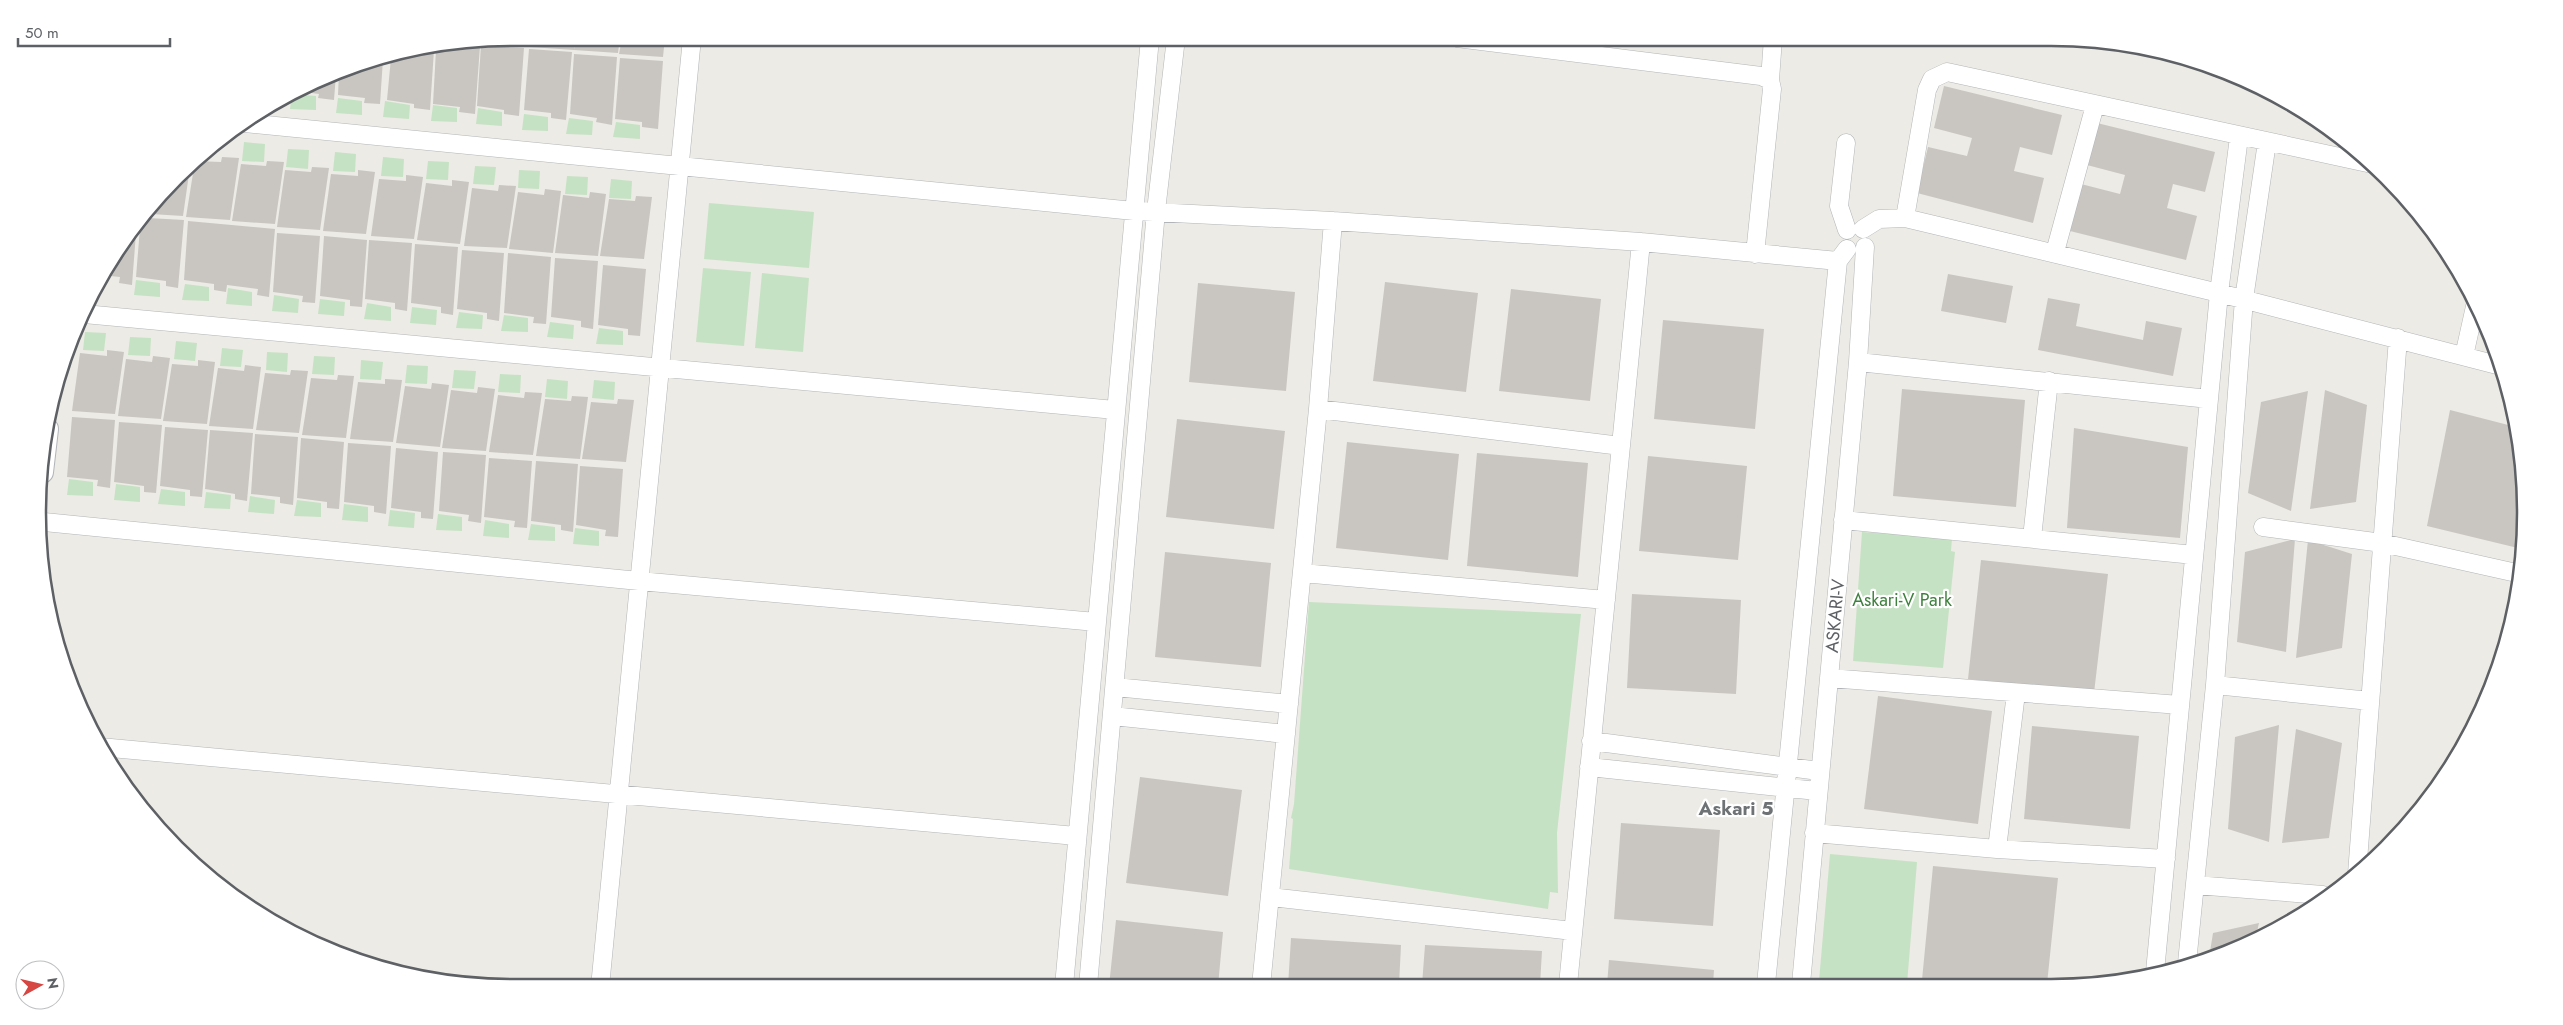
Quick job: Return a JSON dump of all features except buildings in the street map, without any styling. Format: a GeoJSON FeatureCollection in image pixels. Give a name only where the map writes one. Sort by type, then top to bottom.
{"type":"FeatureCollection","features":[{"type":"Feature","properties":{"kind":"street"},"geometry":{"type":"LineString","coordinates":[[601,979],[691,46]]}},
{"type":"Feature","properties":{"kind":"street"},"geometry":{"type":"LineString","coordinates":[[1065,979],[1088,700],[1149,46]]}},
{"type":"Feature","properties":{"kind":"street"},"geometry":{"type":"LineString","coordinates":[[1089,979],[1156,211],[1175,46]]}},
{"type":"Feature","properties":{"kind":"street"},"geometry":{"type":"LineString","coordinates":[[1521,46],[1761,76],[1770,80]]}},
{"type":"Feature","properties":{"kind":"street"},"geometry":{"type":"LineString","coordinates":[[1755,254],[1772,89],[1770,80],[1772,46]]}},
{"type":"Feature","properties":{"kind":"street"},"geometry":{"type":"LineString","coordinates":[[1906,218],[1927,90],[1932,79],[1947,72],[2239,137],[2356,161]]}},
{"type":"Feature","properties":{"kind":"street"},"geometry":{"type":"LineString","coordinates":[[2055,252],[2095,105]]}},
{"type":"Feature","properties":{"kind":"street"},"geometry":{"type":"LineString","coordinates":[[255,124],[1134,211],[1333,221],[1641,242],[1755,254],[1842,255],[1856,252],[1865,247]]}},
{"type":"Feature","properties":{"kind":"street"},"geometry":{"type":"LineString","coordinates":[[2156,967],[2219,293],[2239,137]]}},
{"type":"Feature","properties":{"kind":"street"},"geometry":{"type":"LineString","coordinates":[[2187,958],[2215,685],[2244,299],[2267,142]]}},
{"type":"Feature","properties":{"kind":"street"},"geometry":{"type":"LineString","coordinates":[[1846,143],[1839,206],[1855,230],[1879,218],[1906,218],[2055,252],[2244,299],[2492,364]]}},
{"type":"Feature","properties":{"kind":"street"},"geometry":{"type":"LineString","coordinates":[[1262,979],[1318,409],[1333,221]]}},
{"type":"Feature","properties":{"kind":"street","name":"ASKARI-V"},"geometry":{"type":"LineString","coordinates":[[1767,979],[1842,241],[1855,230],[1868,238],[1865,247],[1858,362],[1817,791],[1801,979]]}},
{"type":"Feature","properties":{"kind":"street"},"geometry":{"type":"LineString","coordinates":[[1569,979],[1641,242]]}},
{"type":"Feature","properties":{"kind":"street"},"geometry":{"type":"LineString","coordinates":[[90,315],[1116,410]]}},
{"type":"Feature","properties":{"kind":"street"},"geometry":{"type":"LineString","coordinates":[[2464,356],[2473,315]]}},
{"type":"Feature","properties":{"kind":"street"},"geometry":{"type":"LineString","coordinates":[[2358,863],[2398,338]]}},
{"type":"Feature","properties":{"kind":"street"},"geometry":{"type":"LineString","coordinates":[[1858,362],[2209,399]]}},
{"type":"Feature","properties":{"kind":"street"},"geometry":{"type":"LineString","coordinates":[[2032,538],[2049,381]]}},
{"type":"Feature","properties":{"kind":"street"},"geometry":{"type":"LineString","coordinates":[[1318,409],[1621,446]]}},
{"type":"Feature","properties":{"kind":"street"},"geometry":{"type":"LineString","coordinates":[[1844,520],[2194,555]]}},
{"type":"Feature","properties":{"kind":"street"},"geometry":{"type":"LineString","coordinates":[[46,522],[639,581],[1096,622]]}},
{"type":"Feature","properties":{"kind":"street"},"geometry":{"type":"LineString","coordinates":[[2263,527],[2382,543],[2513,572]]}},
{"type":"Feature","properties":{"kind":"street"},"geometry":{"type":"LineString","coordinates":[[1302,573],[1606,600]]}},
{"type":"Feature","properties":{"kind":"street"},"geometry":{"type":"LineString","coordinates":[[1829,678],[2180,706]]}},
{"type":"Feature","properties":{"kind":"street"},"geometry":{"type":"LineString","coordinates":[[2215,685],[2370,701]]}},
{"type":"Feature","properties":{"kind":"street"},"geometry":{"type":"LineString","coordinates":[[1997,849],[2016,693]]}},
{"type":"Feature","properties":{"kind":"street"},"geometry":{"type":"LineString","coordinates":[[1088,700],[1289,704]]}},
{"type":"Feature","properties":{"kind":"street"},"geometry":{"type":"LineString","coordinates":[[1114,702],[1286,734]]}},
{"type":"Feature","properties":{"kind":"street"},"geometry":{"type":"LineString","coordinates":[[1591,741],[1819,771]]}},
{"type":"Feature","properties":{"kind":"street"},"geometry":{"type":"LineString","coordinates":[[110,748],[1076,836]]}},
{"type":"Feature","properties":{"kind":"street"},"geometry":{"type":"LineString","coordinates":[[1589,767],[1817,791]]}},
{"type":"Feature","properties":{"kind":"street"},"geometry":{"type":"LineString","coordinates":[[1814,834],[1997,849],[2166,859]]}},
{"type":"Feature","properties":{"kind":"street"},"geometry":{"type":"LineString","coordinates":[[2194,886],[2317,895]]}},
{"type":"Feature","properties":{"kind":"street"},"geometry":{"type":"LineString","coordinates":[[1270,897],[1573,931]]}},
{"type":"Feature","properties":{"kind":"green space"},"geometry":{"type":"Polygon","coordinates":[[[304,95],[316,96],[316,110],[290,109],[291,102],[304,95]]]}},
{"type":"Feature","properties":{"kind":"green space"},"geometry":{"type":"Polygon","coordinates":[[[338,98],[362,101],[362,115],[336,113],[338,98]]]}},
{"type":"Feature","properties":{"kind":"green space"},"geometry":{"type":"Polygon","coordinates":[[[385,101],[410,105],[409,119],[383,117],[385,101]]]}},
{"type":"Feature","properties":{"kind":"green space"},"geometry":{"type":"Polygon","coordinates":[[[433,105],[457,108],[457,122],[431,121],[433,105]]]}},
{"type":"Feature","properties":{"kind":"green space"},"geometry":{"type":"Polygon","coordinates":[[[478,108],[502,112],[502,126],[476,124],[478,108]]]}},
{"type":"Feature","properties":{"kind":"green space"},"geometry":{"type":"Polygon","coordinates":[[[524,114],[548,117],[548,131],[522,130],[524,114]]]}},
{"type":"Feature","properties":{"kind":"green space"},"geometry":{"type":"Polygon","coordinates":[[[569,118],[593,121],[592,135],[566,134],[569,118]]]}},
{"type":"Feature","properties":{"kind":"green space"},"geometry":{"type":"Polygon","coordinates":[[[616,122],[640,125],[640,139],[613,137],[616,122]]]}},
{"type":"Feature","properties":{"kind":"green space"},"geometry":{"type":"Polygon","coordinates":[[[244,142],[265,144],[264,162],[242,161],[244,142]]]}},
{"type":"Feature","properties":{"kind":"green space"},"geometry":{"type":"Polygon","coordinates":[[[288,149],[309,150],[308,169],[286,167],[288,149]]]}},
{"type":"Feature","properties":{"kind":"green space"},"geometry":{"type":"Polygon","coordinates":[[[335,152],[356,154],[355,172],[333,171],[335,152]]]}},
{"type":"Feature","properties":{"kind":"green space"},"geometry":{"type":"Polygon","coordinates":[[[383,157],[404,159],[403,177],[381,176],[383,157]]]}},
{"type":"Feature","properties":{"kind":"green space"},"geometry":{"type":"Polygon","coordinates":[[[428,161],[449,162],[448,180],[426,179],[428,161]]]}},
{"type":"Feature","properties":{"kind":"green space"},"geometry":{"type":"Polygon","coordinates":[[[475,166],[496,167],[494,185],[473,184],[475,166]]]}},
{"type":"Feature","properties":{"kind":"green space"},"geometry":{"type":"Polygon","coordinates":[[[519,170],[540,171],[539,189],[518,188],[519,170]]]}},
{"type":"Feature","properties":{"kind":"green space"},"geometry":{"type":"Polygon","coordinates":[[[567,176],[588,177],[587,195],[565,194],[567,176]]]}},
{"type":"Feature","properties":{"kind":"green space"},"geometry":{"type":"Polygon","coordinates":[[[611,179],[632,181],[631,199],[609,198],[611,179]]]}},
{"type":"Feature","properties":{"kind":"green space"},"geometry":{"type":"Polygon","coordinates":[[[709,203],[814,212],[809,268],[704,259],[709,203]]]}},
{"type":"Feature","properties":{"kind":"green space"},"geometry":{"type":"Polygon","coordinates":[[[703,268],[751,272],[744,346],[696,342],[703,268]]]}},
{"type":"Feature","properties":{"kind":"green space"},"geometry":{"type":"Polygon","coordinates":[[[762,273],[809,278],[803,352],[755,348],[762,273]]]}},
{"type":"Feature","properties":{"kind":"green space"},"geometry":{"type":"Polygon","coordinates":[[[136,280],[160,283],[160,297],[134,295],[136,280]]]}},
{"type":"Feature","properties":{"kind":"green space"},"geometry":{"type":"Polygon","coordinates":[[[185,284],[209,287],[209,301],[182,300],[185,284]]]}},
{"type":"Feature","properties":{"kind":"green space"},"geometry":{"type":"Polygon","coordinates":[[[228,288],[252,292],[252,306],[226,304],[228,288]]]}},
{"type":"Feature","properties":{"kind":"green space"},"geometry":{"type":"Polygon","coordinates":[[[274,295],[299,299],[298,313],[272,311],[274,295]]]}},
{"type":"Feature","properties":{"kind":"green space"},"geometry":{"type":"Polygon","coordinates":[[[320,299],[345,302],[344,316],[318,314],[320,299]]]}},
{"type":"Feature","properties":{"kind":"green space"},"geometry":{"type":"Polygon","coordinates":[[[367,303],[391,307],[391,321],[364,319],[367,303]]]}},
{"type":"Feature","properties":{"kind":"green space"},"geometry":{"type":"Polygon","coordinates":[[[412,307],[437,310],[436,325],[410,323],[412,307]]]}},
{"type":"Feature","properties":{"kind":"green space"},"geometry":{"type":"Polygon","coordinates":[[[459,312],[483,315],[482,329],[456,328],[459,312]]]}},
{"type":"Feature","properties":{"kind":"green space"},"geometry":{"type":"Polygon","coordinates":[[[504,315],[528,318],[528,332],[501,331],[504,315]]]}},
{"type":"Feature","properties":{"kind":"green space"},"geometry":{"type":"Polygon","coordinates":[[[550,322],[574,325],[573,339],[547,337],[550,322]]]}},
{"type":"Feature","properties":{"kind":"green space"},"geometry":{"type":"Polygon","coordinates":[[[599,328],[623,331],[623,345],[596,344],[599,328]]]}},
{"type":"Feature","properties":{"kind":"green space"},"geometry":{"type":"Polygon","coordinates":[[[85,332],[106,333],[104,351],[83,350],[85,332]]]}},
{"type":"Feature","properties":{"kind":"green space"},"geometry":{"type":"Polygon","coordinates":[[[130,337],[151,338],[150,356],[128,355],[130,337]]]}},
{"type":"Feature","properties":{"kind":"green space"},"geometry":{"type":"Polygon","coordinates":[[[176,341],[197,343],[195,361],[174,359],[176,341]]]}},
{"type":"Feature","properties":{"kind":"green space"},"geometry":{"type":"Polygon","coordinates":[[[222,348],[243,350],[241,367],[220,366],[222,348]]]}},
{"type":"Feature","properties":{"kind":"green space"},"geometry":{"type":"Polygon","coordinates":[[[267,352],[288,353],[287,372],[266,370],[267,352]]]}},
{"type":"Feature","properties":{"kind":"green space"},"geometry":{"type":"Polygon","coordinates":[[[314,356],[335,357],[334,375],[312,374],[314,356]]]}},
{"type":"Feature","properties":{"kind":"green space"},"geometry":{"type":"Polygon","coordinates":[[[361,360],[383,362],[381,380],[360,379],[361,360]]]}},
{"type":"Feature","properties":{"kind":"green space"},"geometry":{"type":"Polygon","coordinates":[[[407,365],[428,366],[427,384],[405,383],[407,365]]]}},
{"type":"Feature","properties":{"kind":"green space"},"geometry":{"type":"Polygon","coordinates":[[[454,370],[476,371],[474,389],[452,388],[454,370]]]}},
{"type":"Feature","properties":{"kind":"green space"},"geometry":{"type":"Polygon","coordinates":[[[500,374],[521,375],[520,393],[498,392],[500,374]]]}},
{"type":"Feature","properties":{"kind":"green space"},"geometry":{"type":"Polygon","coordinates":[[[547,379],[568,381],[567,399],[545,397],[547,379]]]}},
{"type":"Feature","properties":{"kind":"green space"},"geometry":{"type":"Polygon","coordinates":[[[594,380],[615,382],[614,400],[592,398],[594,380]]]}},
{"type":"Feature","properties":{"kind":"green space"},"geometry":{"type":"Polygon","coordinates":[[[69,479],[93,482],[93,496],[67,495],[69,479]]]}},
{"type":"Feature","properties":{"kind":"green space"},"geometry":{"type":"Polygon","coordinates":[[[116,484],[140,487],[140,502],[114,500],[116,484]]]}},
{"type":"Feature","properties":{"kind":"green space"},"geometry":{"type":"Polygon","coordinates":[[[161,489],[185,492],[185,506],[158,504],[161,489]]]}},
{"type":"Feature","properties":{"kind":"green space"},"geometry":{"type":"Polygon","coordinates":[[[206,492],[231,495],[230,509],[204,508],[206,492]]]}},
{"type":"Feature","properties":{"kind":"green space"},"geometry":{"type":"Polygon","coordinates":[[[250,496],[275,500],[274,514],[248,512],[250,496]]]}},
{"type":"Feature","properties":{"kind":"green space"},"geometry":{"type":"Polygon","coordinates":[[[297,500],[321,503],[321,517],[294,516],[297,500]]]}},
{"type":"Feature","properties":{"kind":"green space"},"geometry":{"type":"Polygon","coordinates":[[[344,504],[368,507],[368,522],[342,520],[344,504]]]}},
{"type":"Feature","properties":{"kind":"green space"},"geometry":{"type":"Polygon","coordinates":[[[390,510],[415,513],[414,528],[388,526],[390,510]]]}},
{"type":"Feature","properties":{"kind":"green space"},"geometry":{"type":"Polygon","coordinates":[[[438,514],[462,517],[462,531],[436,530],[438,514]]]}},
{"type":"Feature","properties":{"kind":"green space"},"geometry":{"type":"Polygon","coordinates":[[[485,520],[509,524],[509,538],[483,536],[485,520]]]}},
{"type":"Feature","properties":{"kind":"green space"},"geometry":{"type":"Polygon","coordinates":[[[531,524],[555,527],[555,541],[528,540],[531,524]]]}},
{"type":"Feature","properties":{"kind":"green space"},"geometry":{"type":"Polygon","coordinates":[[[575,528],[599,531],[599,546],[573,544],[575,528]]]}},
{"type":"Feature","properties":{"kind":"green space","name":"Askari-V Park"},"geometry":{"type":"Polygon","coordinates":[[[1862,532],[1952,538],[1951,551],[1955,552],[1943,668],[1853,661],[1862,532]]]}},
{"type":"Feature","properties":{"kind":"green space"},"geometry":{"type":"Polygon","coordinates":[[[1309,602],[1581,614],[1557,833],[1558,893],[1550,892],[1548,909],[1289,869],[1293,819],[1291,818],[1294,804],[1309,602]]]}},
{"type":"Feature","properties":{"kind":"green space"},"geometry":{"type":"Polygon","coordinates":[[[1830,854],[1917,862],[1907,979],[1819,979],[1830,854]]]}},
{"type":"Feature","properties":{"kind":"district","name":"Askari 5"},"geometry":{"type":"Point","coordinates":[1736,808]}}]}
